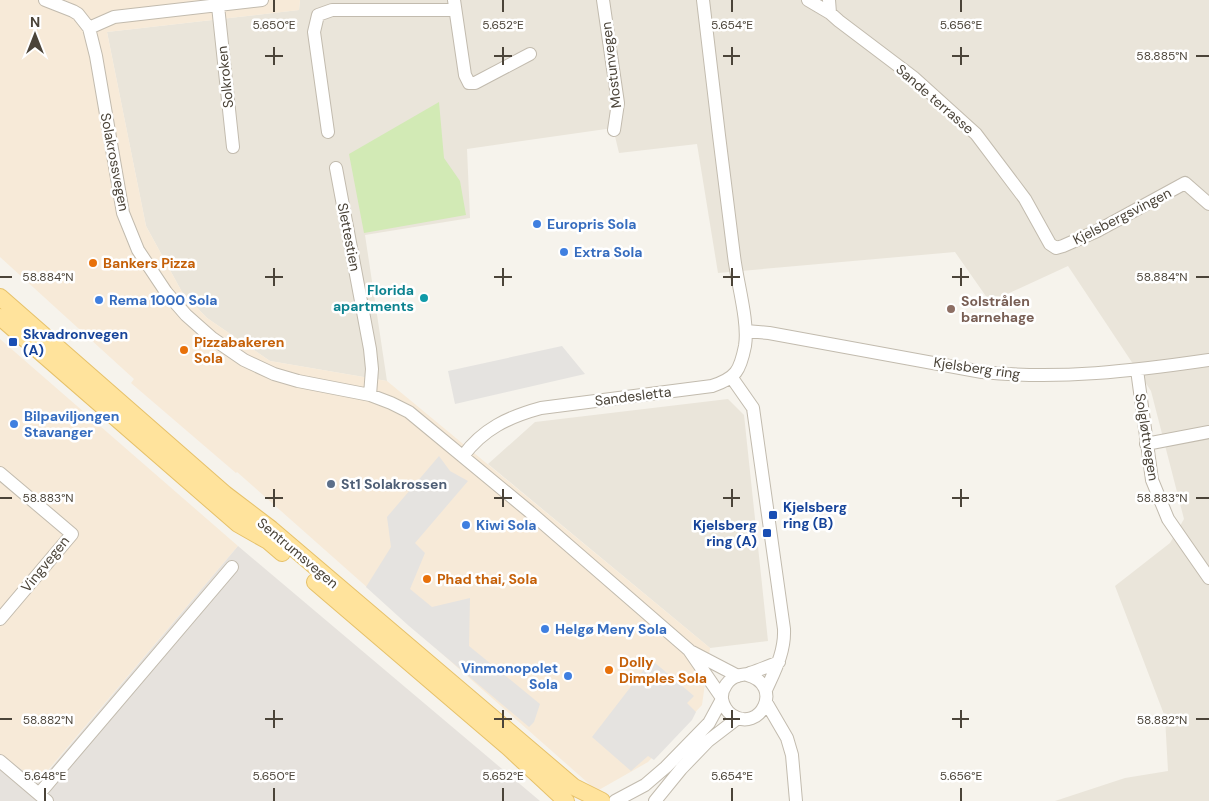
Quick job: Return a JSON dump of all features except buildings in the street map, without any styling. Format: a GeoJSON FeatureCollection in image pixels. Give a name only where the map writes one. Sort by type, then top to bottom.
{"type":"FeatureCollection","features":[{"type":"Feature","properties":{"kind":"main road","name":"Sentrumsvegen"},"geometry":{"type":"LineString","coordinates":[[0,297],[225,494],[271,529],[574,788],[602,801]]}},
{"type":"Feature","properties":{"kind":"main road","name":"Sentrumsvegen"},"geometry":{"type":"LineString","coordinates":[[0,317],[238,524],[268,541],[509,748],[566,801]]}},
{"type":"Feature","properties":{"kind":"street"},"geometry":{"type":"LineString","coordinates":[[46,0],[78,14],[89,28],[114,17],[262,0]]}},
{"type":"Feature","properties":{"kind":"street","name":"Mostunvegen"},"geometry":{"type":"LineString","coordinates":[[603,0],[618,103],[614,130]]}},
{"type":"Feature","properties":{"kind":"street"},"geometry":{"type":"LineString","coordinates":[[655,801],[681,769],[708,742],[745,718],[758,715],[763,709],[784,642],[784,629],[754,417],[752,408],[732,378],[742,359],[746,331],[733,251],[703,0]]}},
{"type":"Feature","properties":{"kind":"street","name":"Sande terrasse"},"geometry":{"type":"LineString","coordinates":[[808,0],[830,13],[858,37],[913,77],[976,134],[1025,199]]}},
{"type":"Feature","properties":{"kind":"street"},"geometry":{"type":"LineString","coordinates":[[829,0],[830,13]]}},
{"type":"Feature","properties":{"kind":"street"},"geometry":{"type":"LineString","coordinates":[[328,132],[314,32],[318,15],[332,10],[372,5],[455,5],[465,75],[469,83],[478,82],[530,54]]}},
{"type":"Feature","properties":{"kind":"street","name":"Solkroken"},"geometry":{"type":"LineString","coordinates":[[218,6],[233,147]]}},
{"type":"Feature","properties":{"kind":"street","name":"Solakrossvegen"},"geometry":{"type":"LineString","coordinates":[[89,28],[96,56],[123,213],[138,250],[166,292],[186,315],[212,338],[244,360],[274,374],[370,396],[409,412],[442,442],[463,456]]}},
{"type":"Feature","properties":{"kind":"street","name":"Slettestien"},"geometry":{"type":"LineString","coordinates":[[336,168],[370,349],[372,369],[370,396]]}},
{"type":"Feature","properties":{"kind":"street","name":"Kjelsbergsvingen"},"geometry":{"type":"LineString","coordinates":[[1025,199],[1050,244],[1056,248],[1097,230],[1185,183],[1209,204]]}},
{"type":"Feature","properties":{"kind":"street","name":"Kjelsberg ring"},"geometry":{"type":"LineString","coordinates":[[746,331],[769,333],[1008,375],[1059,376],[1137,370],[1209,360]]}},
{"type":"Feature","properties":{"kind":"street","name":"Solgløttvegen"},"geometry":{"type":"LineString","coordinates":[[1137,370],[1152,480],[1168,519],[1209,578]]}},
{"type":"Feature","properties":{"kind":"street","name":"Sandesletta"},"geometry":{"type":"LineString","coordinates":[[463,456],[473,443],[485,433],[503,422],[540,408],[712,386],[732,378]]}},
{"type":"Feature","properties":{"kind":"street"},"geometry":{"type":"LineString","coordinates":[[1146,444],[1209,432]]}},
{"type":"Feature","properties":{"kind":"street"},"geometry":{"type":"LineString","coordinates":[[463,456],[689,650],[730,714],[780,729]]}},
{"type":"Feature","properties":{"kind":"street","name":"Vingvegen"},"geometry":{"type":"LineString","coordinates":[[0,473],[72,534],[0,619]]}},
{"type":"Feature","properties":{"kind":"street"},"geometry":{"type":"LineString","coordinates":[[0,761],[43,798],[232,567]]}},
{"type":"Feature","properties":{"kind":"street"},"geometry":{"type":"LineString","coordinates":[[689,650],[742,675],[758,679],[780,729],[787,738],[792,755],[796,801]]}},
{"type":"Feature","properties":{"kind":"street"},"geometry":{"type":"LineString","coordinates":[[615,801],[645,785],[666,767],[709,723],[722,699],[724,688],[730,680],[778,662]]}},
{"type":"Feature","properties":{"kind":"shaded area"},"geometry":{"type":"Polygon","coordinates":[[[0,0],[300,0],[299,10],[107,32],[146,226],[182,292],[207,318],[270,361],[387,381],[710,648],[702,705],[648,762],[597,791],[237,472],[131,383],[134,379],[0,257],[0,0]]]}},
{"type":"Feature","properties":{"kind":"shaded area"},"geometry":{"type":"Polygon","coordinates":[[[300,0],[1209,0],[1209,801],[1055,801],[1125,778],[1168,771],[1165,717],[1115,586],[1170,543],[1184,519],[1151,391],[1068,266],[990,302],[955,252],[718,273],[697,144],[619,153],[613,128],[467,149],[470,218],[365,235],[387,381],[270,361],[207,318],[182,292],[146,226],[107,32],[299,10],[300,0]]]}},
{"type":"Feature","properties":{"kind":"shaded area"},"geometry":{"type":"Polygon","coordinates":[[[0,339],[238,546],[38,782],[0,754],[0,339]]]}},
{"type":"Feature","properties":{"kind":"shaded area"},"geometry":{"type":"Polygon","coordinates":[[[562,346],[585,374],[455,404],[448,371],[562,346]]]}},
{"type":"Feature","properties":{"kind":"shaded area"},"geometry":{"type":"Polygon","coordinates":[[[728,399],[744,415],[768,641],[710,648],[488,464],[535,422],[728,399]]]}},
{"type":"Feature","properties":{"kind":"shaded area"},"geometry":{"type":"Polygon","coordinates":[[[439,456],[450,471],[468,481],[415,543],[425,553],[410,589],[432,607],[470,598],[469,646],[540,704],[534,722],[529,727],[409,626],[366,587],[391,547],[387,517],[439,456]]]}},
{"type":"Feature","properties":{"kind":"shaded area"},"geometry":{"type":"Polygon","coordinates":[[[238,546],[540,801],[0,801],[0,754],[39,782],[238,546]]]}},
{"type":"Feature","properties":{"kind":"shaded area"},"geometry":{"type":"Polygon","coordinates":[[[654,662],[694,696],[687,703],[696,712],[692,720],[654,760],[648,756],[631,771],[592,737],[646,667],[649,669],[654,662]]]}},
{"type":"Feature","properties":{"kind":"green space"},"geometry":{"type":"Polygon","coordinates":[[[439,102],[444,158],[460,181],[466,215],[364,233],[349,154],[439,102]]]}},
{"type":"Feature","properties":{"kind":"place","name":"Europris Sola"},"geometry":{"type":"Point","coordinates":[537,224]}},
{"type":"Feature","properties":{"kind":"place","name":"Extra Sola"},"geometry":{"type":"Point","coordinates":[564,252]}},
{"type":"Feature","properties":{"kind":"place","name":"Bankers Pizza"},"geometry":{"type":"Point","coordinates":[93,263]}},
{"type":"Feature","properties":{"kind":"place","name":"Florida apartments"},"geometry":{"type":"Point","coordinates":[424,298]}},
{"type":"Feature","properties":{"kind":"place","name":"Rema 1000 Sola"},"geometry":{"type":"Point","coordinates":[99,300]}},
{"type":"Feature","properties":{"kind":"place","name":"Solstrålen barnehage"},"geometry":{"type":"Point","coordinates":[951,309]}},
{"type":"Feature","properties":{"kind":"place","name":"Skvadronvegen (A)"},"geometry":{"type":"Point","coordinates":[13,342]}},
{"type":"Feature","properties":{"kind":"place","name":"Pizzabakeren Sola"},"geometry":{"type":"Point","coordinates":[184,350]}},
{"type":"Feature","properties":{"kind":"place","name":"Bilpaviljongen Stavanger"},"geometry":{"type":"Point","coordinates":[14,424]}},
{"type":"Feature","properties":{"kind":"place","name":"St1 Solakrossen"},"geometry":{"type":"Point","coordinates":[331,484]}},
{"type":"Feature","properties":{"kind":"place","name":"Kjelsberg ring (B)"},"geometry":{"type":"Point","coordinates":[773,515]}},
{"type":"Feature","properties":{"kind":"place","name":"Kiwi Sola"},"geometry":{"type":"Point","coordinates":[466,525]}},
{"type":"Feature","properties":{"kind":"place","name":"Kjelsberg ring (A)"},"geometry":{"type":"Point","coordinates":[767,533]}},
{"type":"Feature","properties":{"kind":"place","name":"Phad thai, Sola"},"geometry":{"type":"Point","coordinates":[427,579]}},
{"type":"Feature","properties":{"kind":"place","name":"Helgø Meny Sola"},"geometry":{"type":"Point","coordinates":[545,629]}},
{"type":"Feature","properties":{"kind":"place","name":"Dolly Dimples Sola"},"geometry":{"type":"Point","coordinates":[609,670]}},
{"type":"Feature","properties":{"kind":"place","name":"Vinmonopolet Sola"},"geometry":{"type":"Point","coordinates":[568,676]}}]}
